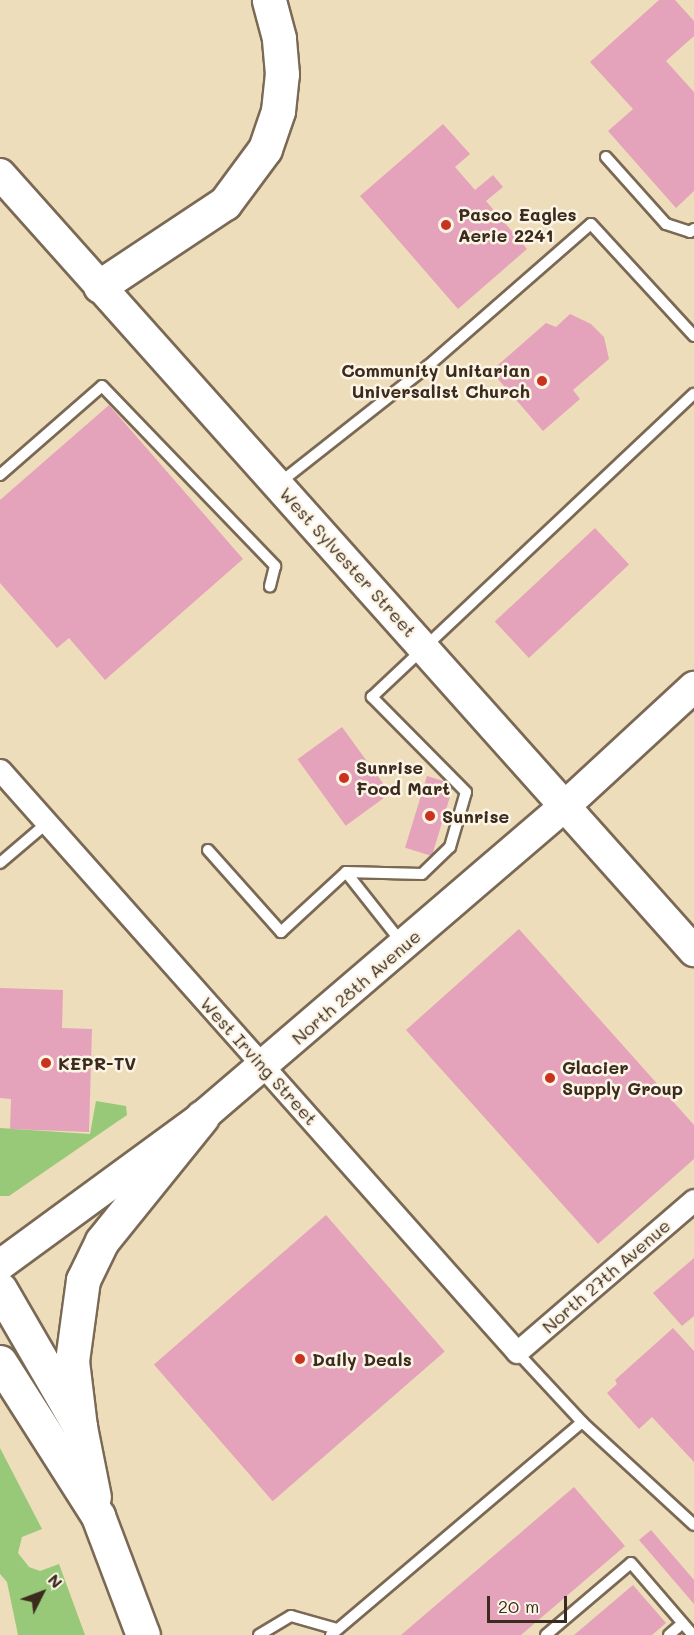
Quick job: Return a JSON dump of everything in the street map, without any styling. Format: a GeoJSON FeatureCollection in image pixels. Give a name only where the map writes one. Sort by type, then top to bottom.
{"type":"FeatureCollection","features":[{"type":"Feature","properties":{"kind":"main road"},"geometry":{"type":"LineString","coordinates":[[100,286],[225,203],[265,149],[278,111],[282,74],[279,38],[269,0]]}},
{"type":"Feature","properties":{"kind":"main road"},"geometry":{"type":"LineString","coordinates":[[143,1635],[98,1516],[80,1427],[72,1361],[83,1280],[102,1241],[202,1117]]}},
{"type":"Feature","properties":{"kind":"main road"},"geometry":{"type":"LineString","coordinates":[[0,1289],[80,1427]]}},
{"type":"Feature","properties":{"kind":"main road"},"geometry":{"type":"LineString","coordinates":[[0,1362],[98,1516]]}},
{"type":"Feature","properties":{"kind":"street","name":"West Sylvester Street"},"geometry":{"type":"LineString","coordinates":[[0,174],[694,951]]}},
{"type":"Feature","properties":{"kind":"street","name":"North 28th Avenue"},"geometry":{"type":"LineString","coordinates":[[0,1265],[202,1117],[565,806],[694,687]]}},
{"type":"Feature","properties":{"kind":"street","name":"West Irving Street"},"geometry":{"type":"LineString","coordinates":[[0,770],[517,1352]]}},
{"type":"Feature","properties":{"kind":"street","name":"North 27th Avenue"},"geometry":{"type":"LineString","coordinates":[[517,1352],[694,1200]]}},
{"type":"Feature","properties":{"kind":"lane"},"geometry":{"type":"LineString","coordinates":[[606,157],[666,224],[690,232],[694,229]]}},
{"type":"Feature","properties":{"kind":"lane"},"geometry":{"type":"LineString","coordinates":[[278,484],[428,366],[591,224],[694,336]]}},
{"type":"Feature","properties":{"kind":"lane"},"geometry":{"type":"LineString","coordinates":[[0,476],[102,386],[275,566],[270,586]]}},
{"type":"Feature","properties":{"kind":"lane"},"geometry":{"type":"LineString","coordinates":[[208,850],[281,932],[346,872],[423,874],[450,847],[466,792],[372,697],[694,394]]}},
{"type":"Feature","properties":{"kind":"lane"},"geometry":{"type":"LineString","coordinates":[[0,863],[47,823]]}},
{"type":"Feature","properties":{"kind":"lane"},"geometry":{"type":"LineString","coordinates":[[346,872],[404,946]]}},
{"type":"Feature","properties":{"kind":"lane"},"geometry":{"type":"LineString","coordinates":[[517,1352],[582,1422],[694,1525]]}},
{"type":"Feature","properties":{"kind":"lane"},"geometry":{"type":"LineString","coordinates":[[259,1635],[291,1616],[334,1632],[582,1422]]}},
{"type":"Feature","properties":{"kind":"lane"},"geometry":{"type":"LineString","coordinates":[[546,1635],[630,1563],[693,1635]]}},
{"type":"Feature","properties":{"kind":"lane"},"geometry":{"type":"LineString","coordinates":[[669,1635],[683,1623]]}},
{"type":"Feature","properties":{"kind":"green space"},"geometry":{"type":"Polygon","coordinates":[[[96,1101],[126,1106],[127,1115],[9,1196],[0,1196],[0,1128],[90,1134],[96,1101]]]}},
{"type":"Feature","properties":{"kind":"green space"},"geometry":{"type":"Polygon","coordinates":[[[0,1448],[42,1529],[22,1537],[18,1553],[29,1567],[40,1571],[59,1564],[85,1635],[18,1635],[7,1582],[0,1574],[0,1448]]]}},
{"type":"Feature","properties":{"kind":"building"},"geometry":{"type":"Polygon","coordinates":[[[659,0],[675,0],[694,21],[694,36],[666,61],[694,92],[694,191],[676,208],[608,131],[633,109],[590,62],[659,0]]]}},
{"type":"Feature","properties":{"kind":"building","name":"Pasco Eagles Aerie 2241"},"geometry":{"type":"Polygon","coordinates":[[[443,124],[470,154],[455,167],[475,190],[493,175],[503,187],[486,201],[527,249],[458,309],[360,196],[443,124]]]}},
{"type":"Feature","properties":{"kind":"building","name":"Community Unitarian Universalist Church"},"geometry":{"type":"Polygon","coordinates":[[[570,314],[591,324],[604,337],[609,359],[573,390],[580,399],[543,431],[491,371],[546,323],[556,327],[570,314]]]}},
{"type":"Feature","properties":{"kind":"building"},"geometry":{"type":"Polygon","coordinates":[[[109,405],[243,559],[105,680],[69,638],[57,648],[0,583],[0,500],[109,405]]]}},
{"type":"Feature","properties":{"kind":"building"},"geometry":{"type":"Polygon","coordinates":[[[595,528],[629,565],[529,658],[495,621],[595,528]]]}},
{"type":"Feature","properties":{"kind":"building","name":"Sunrise Food Mart"},"geometry":{"type":"Polygon","coordinates":[[[342,727],[390,793],[346,826],[298,759],[342,727]]]}},
{"type":"Feature","properties":{"kind":"building","name":"Sunrise"},"geometry":{"type":"Polygon","coordinates":[[[427,776],[454,784],[432,856],[405,848],[427,776]]]}},
{"type":"Feature","properties":{"kind":"building","name":"Glacier Supply Group"},"geometry":{"type":"Polygon","coordinates":[[[519,929],[694,1125],[694,1159],[598,1244],[406,1030],[519,929]]]}},
{"type":"Feature","properties":{"kind":"building","name":"KEPR-TV"},"geometry":{"type":"Polygon","coordinates":[[[0,988],[63,990],[62,1028],[92,1029],[89,1132],[10,1129],[11,1099],[0,1098],[0,988]]]}},
{"type":"Feature","properties":{"kind":"building","name":"Daily Deals"},"geometry":{"type":"Polygon","coordinates":[[[326,1215],[445,1352],[273,1501],[154,1365],[326,1215]]]}},
{"type":"Feature","properties":{"kind":"building"},"geometry":{"type":"Polygon","coordinates":[[[694,1258],[694,1316],[682,1326],[653,1293],[694,1258]]]}},
{"type":"Feature","properties":{"kind":"building"},"geometry":{"type":"Polygon","coordinates":[[[673,1328],[694,1351],[694,1462],[652,1417],[639,1429],[607,1393],[617,1384],[615,1380],[673,1328]]]}},
{"type":"Feature","properties":{"kind":"building"},"geometry":{"type":"Polygon","coordinates":[[[574,1487],[625,1546],[521,1635],[401,1635],[574,1487]]]}},
{"type":"Feature","properties":{"kind":"building"},"geometry":{"type":"Polygon","coordinates":[[[651,1530],[694,1580],[694,1604],[639,1540],[651,1530]]]}},
{"type":"Feature","properties":{"kind":"building"},"geometry":{"type":"Polygon","coordinates":[[[633,1585],[666,1623],[652,1635],[574,1635],[633,1585]]]}},
{"type":"Feature","properties":{"kind":"place","name":"Pasco Eagles Aerie 2241"},"geometry":{"type":"Point","coordinates":[446,225]}},
{"type":"Feature","properties":{"kind":"place","name":"Community Unitarian Universalist Church"},"geometry":{"type":"Point","coordinates":[542,381]}},
{"type":"Feature","properties":{"kind":"place","name":"Sunrise Food Mart"},"geometry":{"type":"Point","coordinates":[344,778]}},
{"type":"Feature","properties":{"kind":"place","name":"Sunrise"},"geometry":{"type":"Point","coordinates":[430,816]}},
{"type":"Feature","properties":{"kind":"place","name":"KEPR-TV"},"geometry":{"type":"Point","coordinates":[46,1063]}},
{"type":"Feature","properties":{"kind":"place","name":"Glacier Supply Group"},"geometry":{"type":"Point","coordinates":[550,1078]}},
{"type":"Feature","properties":{"kind":"place","name":"Daily Deals"},"geometry":{"type":"Point","coordinates":[300,1359]}}]}
